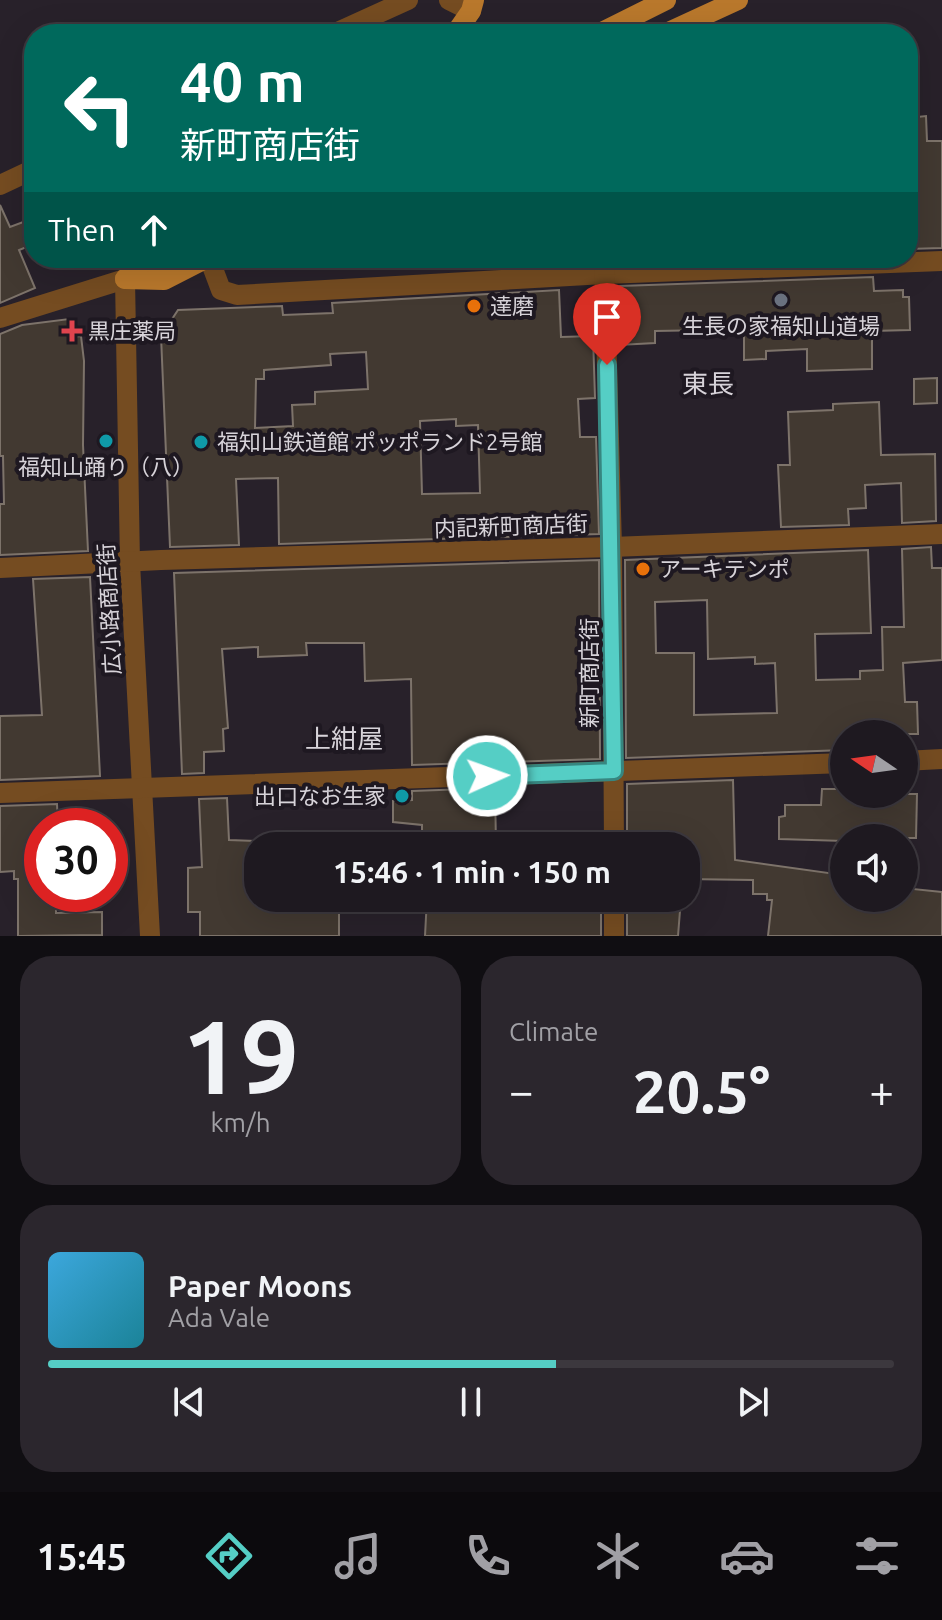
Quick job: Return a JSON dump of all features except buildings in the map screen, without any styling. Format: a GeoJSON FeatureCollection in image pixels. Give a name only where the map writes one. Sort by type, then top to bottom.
{"type":"FeatureCollection","features":[{"type":"Feature","properties":{"kind":"main road"},"geometry":{"type":"LineString","coordinates":[[618,24],[666,0]]}},
{"type":"Feature","properties":{"kind":"main road"},"geometry":{"type":"LineString","coordinates":[[686,24],[738,0]]}},
{"type":"Feature","properties":{"kind":"main road"},"geometry":{"type":"LineString","coordinates":[[461,24],[472,5]]}},
{"type":"Feature","properties":{"kind":"main road"},"geometry":{"type":"LineString","coordinates":[[125,268],[164,280],[188,268]]}},
{"type":"Feature","properties":{"kind":"street"},"geometry":{"type":"LineString","coordinates":[[355,24],[408,0]]}},
{"type":"Feature","properties":{"kind":"street"},"geometry":{"type":"LineString","coordinates":[[449,0],[472,5]]}},
{"type":"Feature","properties":{"kind":"street"},"geometry":{"type":"LineString","coordinates":[[0,185],[24,174]]}},
{"type":"Feature","properties":{"kind":"street"},"geometry":{"type":"LineString","coordinates":[[918,261],[942,261]]}},
{"type":"Feature","properties":{"kind":"street"},"geometry":{"type":"LineString","coordinates":[[0,318],[125,268]]}},
{"type":"Feature","properties":{"kind":"street","name":"広小路商店街"},"geometry":{"type":"LineString","coordinates":[[125,268],[130,563],[150,936]]}},
{"type":"Feature","properties":{"kind":"street"},"geometry":{"type":"LineString","coordinates":[[212,268],[221,290],[237,295],[580,268]]}},
{"type":"Feature","properties":{"kind":"street","name":"新町商店街"},"geometry":{"type":"LineString","coordinates":[[605,268],[612,547],[614,832]]}},
{"type":"Feature","properties":{"kind":"street","name":"内記新町商店街"},"geometry":{"type":"LineString","coordinates":[[0,568],[942,534]]}},
{"type":"Feature","properties":{"kind":"street"},"geometry":{"type":"LineString","coordinates":[[918,760],[942,759]]}},
{"type":"Feature","properties":{"kind":"street"},"geometry":{"type":"LineString","coordinates":[[0,793],[830,763]]}},
{"type":"Feature","properties":{"kind":"street"},"geometry":{"type":"LineString","coordinates":[[614,912],[614,936]]}},
{"type":"Feature","properties":{"kind":"place","name":"生長の家福知山道場"},"geometry":{"type":"Point","coordinates":[781,300]}},
{"type":"Feature","properties":{"kind":"place","name":"達磨"},"geometry":{"type":"Point","coordinates":[474,306]}},
{"type":"Feature","properties":{"kind":"place","name":"黒庄薬局"},"geometry":{"type":"Point","coordinates":[72,331]}},
{"type":"Feature","properties":{"kind":"place","name":"福知山踊り（八）"},"geometry":{"type":"Point","coordinates":[106,441]}},
{"type":"Feature","properties":{"kind":"place","name":"福知山鉄道館 ポッポランド2号館"},"geometry":{"type":"Point","coordinates":[201,442]}},
{"type":"Feature","properties":{"kind":"place","name":"アーキテンポ"},"geometry":{"type":"Point","coordinates":[643,569]}},
{"type":"Feature","properties":{"kind":"place","name":"出口なお生家"},"geometry":{"type":"Point","coordinates":[402,796]}},
{"type":"Feature","properties":{"kind":"district","name":"東長"},"geometry":{"type":"Point","coordinates":[708,384]}},
{"type":"Feature","properties":{"kind":"district","name":"上紺屋"},"geometry":{"type":"Point","coordinates":[344,739]}},
{"type":"Feature","properties":{"kind":"route"},"geometry":{"type":"LineString","coordinates":[[487,776],[614,771],[607,365]]}}]}
